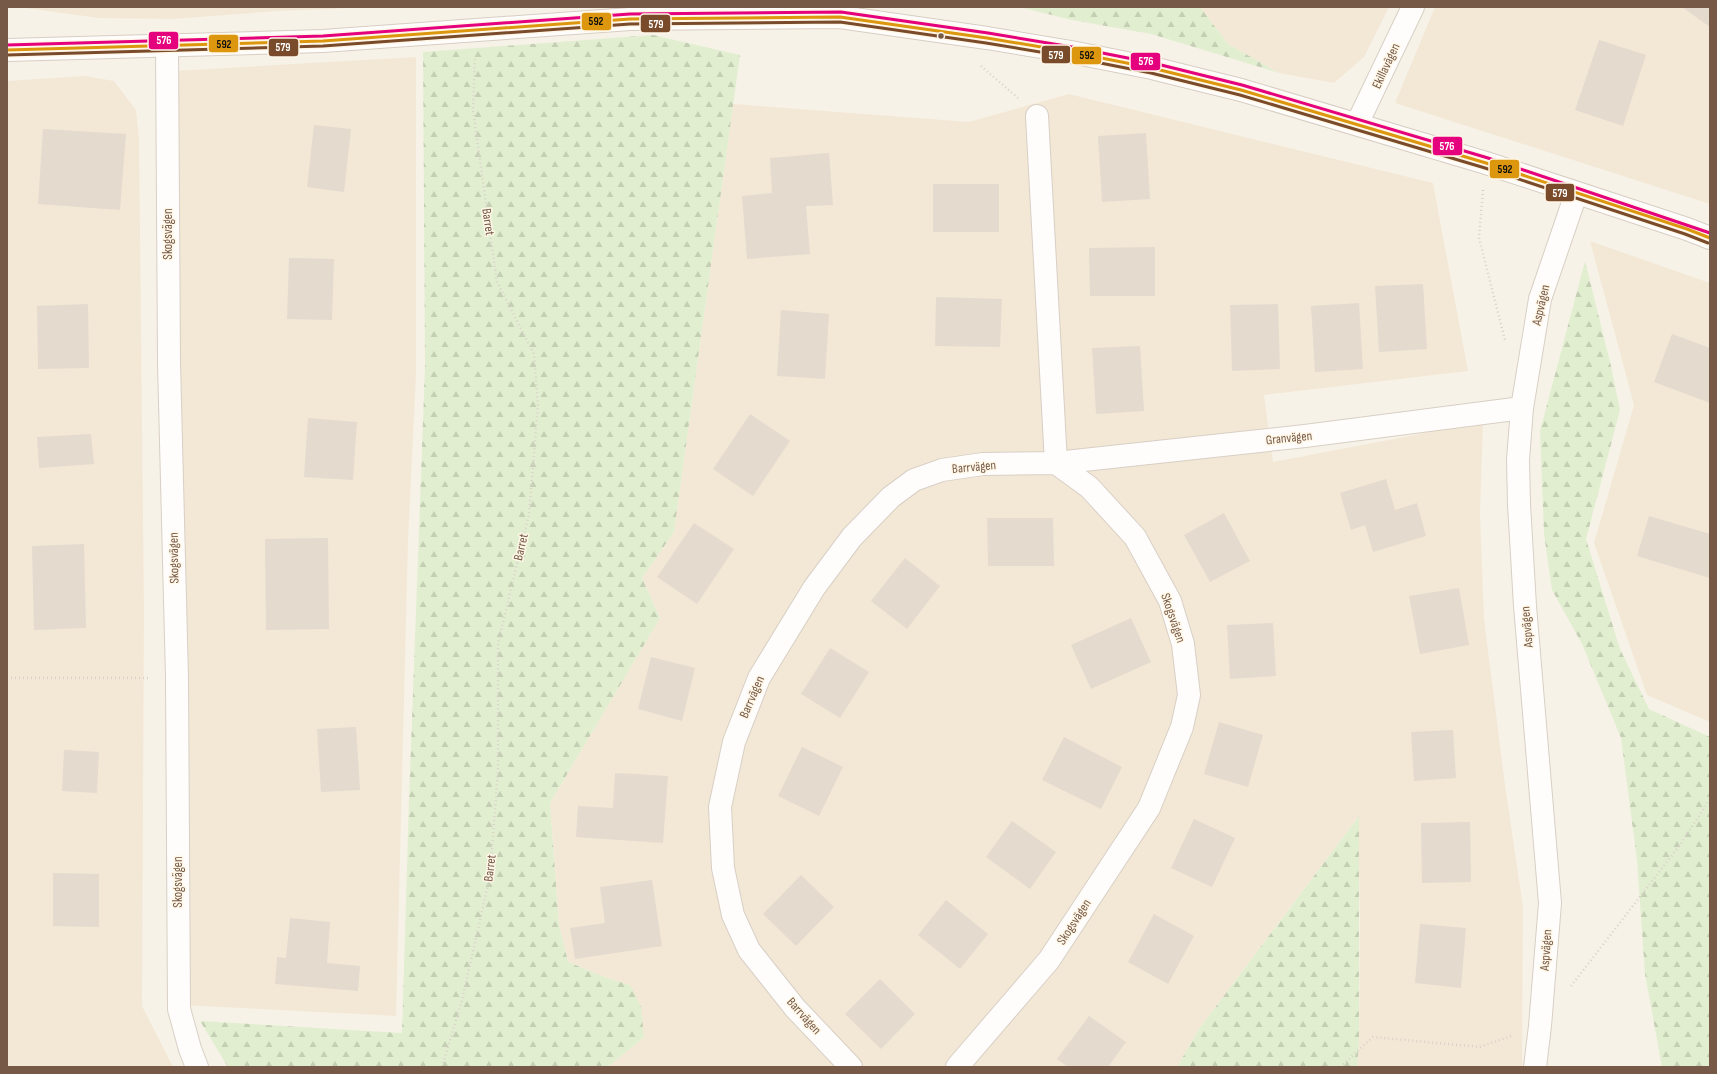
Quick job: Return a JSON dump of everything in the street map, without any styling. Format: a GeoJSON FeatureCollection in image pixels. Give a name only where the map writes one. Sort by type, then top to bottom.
{"type":"FeatureCollection","features":[{"type":"Feature","properties":{"kind":"street","name":"Ekillavägen"},"geometry":{"type":"LineString","coordinates":[[1357,124],[1413,7]]}},
{"type":"Feature","properties":{"kind":"street"},"geometry":{"type":"LineString","coordinates":[[7,50],[323,42],[476,30],[629,13],[840,17],[987,38],[1152,68],[1241,90],[1486,163],[1576,194],[1687,229],[1710,238]]}},
{"type":"Feature","properties":{"kind":"street","name":"Skogsvägen"},"geometry":{"type":"LineString","coordinates":[[167,46],[169,363],[177,678],[179,1009],[190,1049],[197,1067]]}},
{"type":"Feature","properties":{"kind":"street"},"geometry":{"type":"LineString","coordinates":[[1038,116],[1056,463]]}},
{"type":"Feature","properties":{"kind":"street","name":"Aspvägen"},"geometry":{"type":"LineString","coordinates":[[1535,1067],[1540,1026],[1550,903],[1526,614],[1519,504],[1518,460],[1522,408],[1540,299],[1576,194]]}},
{"type":"Feature","properties":{"kind":"street","name":"Granvägen"},"geometry":{"type":"LineString","coordinates":[[1056,463],[1305,436],[1522,408]]}},
{"type":"Feature","properties":{"kind":"street","name":"Skogsvägen"},"geometry":{"type":"LineString","coordinates":[[957,1067],[1048,960],[1149,808],[1182,727],[1189,695],[1183,644],[1170,601],[1135,537],[1089,487],[1056,463]]}},
{"type":"Feature","properties":{"kind":"street","name":"Barrvägen"},"geometry":{"type":"LineString","coordinates":[[851,1067],[795,1008],[749,950],[734,915],[723,868],[720,807],[734,742],[759,678],[814,588],[852,537],[891,497],[914,480],[942,470],[982,464],[1056,463]]}},
{"type":"Feature","properties":{"kind":"path","name":"Barret"},"geometry":{"type":"LineString","coordinates":[[442,1067],[462,1000],[490,876],[498,771],[498,644],[529,514],[538,406],[534,354],[497,282],[473,110],[476,30]]}},
{"type":"Feature","properties":{"kind":"path"},"geometry":{"type":"LineString","coordinates":[[982,66],[1038,116]]}},
{"type":"Feature","properties":{"kind":"path"},"geometry":{"type":"LineString","coordinates":[[1486,163],[1479,238],[1505,341]]}},
{"type":"Feature","properties":{"kind":"path"},"geometry":{"type":"LineString","coordinates":[[7,678],[177,678]]}},
{"type":"Feature","properties":{"kind":"shaded area"},"geometry":{"type":"Polygon","coordinates":[[[18,7],[377,7],[279,11],[172,19],[99,18],[18,7]]]}},
{"type":"Feature","properties":{"kind":"shaded area"},"geometry":{"type":"Polygon","coordinates":[[[1200,7],[1389,7],[1364,57],[1334,83],[1279,73],[1228,44],[1200,7]]]}},
{"type":"Feature","properties":{"kind":"shaded area"},"geometry":{"type":"Polygon","coordinates":[[[1435,7],[1710,7],[1710,204],[1395,103],[1435,7]]]}},
{"type":"Feature","properties":{"kind":"shaded area"},"geometry":{"type":"Polygon","coordinates":[[[416,57],[416,375],[408,541],[396,1016],[181,1005],[174,71],[416,57]]]}},
{"type":"Feature","properties":{"kind":"shaded area"},"geometry":{"type":"Polygon","coordinates":[[[85,76],[114,81],[136,110],[139,138],[144,610],[142,1006],[173,1067],[7,1067],[7,81],[85,76]]]}},
{"type":"Feature","properties":{"kind":"shaded area"},"geometry":{"type":"Polygon","coordinates":[[[1069,94],[1433,183],[1468,371],[1264,395],[1273,462],[1483,422],[1480,513],[1484,619],[1505,785],[1523,907],[1522,1067],[1357,1067],[1359,1041],[1360,916],[1358,817],[1199,1029],[1177,1067],[608,1067],[644,1037],[630,985],[607,978],[568,962],[559,925],[550,803],[660,618],[642,578],[674,532],[733,104],[969,122],[1069,94]]]}},
{"type":"Feature","properties":{"kind":"shaded area"},"geometry":{"type":"Polygon","coordinates":[[[1590,241],[1710,283],[1710,722],[1647,695],[1594,543],[1634,405],[1590,241]]]}},
{"type":"Feature","properties":{"kind":"green space"},"geometry":{"type":"Polygon","coordinates":[[[1019,7],[1200,7],[1228,44],[1279,73],[1151,34],[1072,20],[1019,7]]]}},
{"type":"Feature","properties":{"kind":"green space"},"geometry":{"type":"Polygon","coordinates":[[[653,35],[740,55],[674,532],[642,578],[660,618],[550,803],[559,925],[568,962],[607,978],[630,985],[641,1007],[644,1037],[608,1067],[228,1067],[200,1021],[402,1033],[425,367],[423,52],[653,35]]]}},
{"type":"Feature","properties":{"kind":"green space"},"geometry":{"type":"Polygon","coordinates":[[[1585,261],[1611,366],[1620,410],[1586,539],[1620,649],[1649,709],[1710,737],[1710,1067],[1662,1067],[1645,974],[1637,860],[1621,738],[1582,644],[1552,590],[1544,534],[1540,431],[1585,261]]]}},
{"type":"Feature","properties":{"kind":"green space"},"geometry":{"type":"Polygon","coordinates":[[[1359,816],[1359,1041],[1357,1067],[1177,1067],[1199,1029],[1359,816]]]}},
{"type":"Feature","properties":{"kind":"building"},"geometry":{"type":"Polygon","coordinates":[[[1682,7],[1710,7],[1710,27],[1682,7]]]}},
{"type":"Feature","properties":{"kind":"building"},"geometry":{"type":"Polygon","coordinates":[[[1599,40],[1646,55],[1623,126],[1575,110],[1599,40]]]}},
{"type":"Feature","properties":{"kind":"building"},"geometry":{"type":"Polygon","coordinates":[[[314,125],[351,129],[344,192],[307,187],[314,125]]]}},
{"type":"Feature","properties":{"kind":"building"},"geometry":{"type":"Polygon","coordinates":[[[43,129],[126,134],[120,210],[38,204],[43,129]]]}},
{"type":"Feature","properties":{"kind":"building"},"geometry":{"type":"Polygon","coordinates":[[[1146,133],[1150,199],[1102,202],[1098,136],[1146,133]]]}},
{"type":"Feature","properties":{"kind":"building"},"geometry":{"type":"Polygon","coordinates":[[[829,153],[833,205],[806,206],[810,254],[747,259],[742,196],[772,193],[770,158],[829,153]]]}},
{"type":"Feature","properties":{"kind":"building"},"geometry":{"type":"Polygon","coordinates":[[[933,184],[999,184],[999,232],[933,232],[933,184]]]}},
{"type":"Feature","properties":{"kind":"building"},"geometry":{"type":"Polygon","coordinates":[[[1155,247],[1155,296],[1090,296],[1089,248],[1155,247]]]}},
{"type":"Feature","properties":{"kind":"building"},"geometry":{"type":"Polygon","coordinates":[[[289,258],[334,259],[332,320],[287,319],[289,258]]]}},
{"type":"Feature","properties":{"kind":"building"},"geometry":{"type":"Polygon","coordinates":[[[1423,284],[1427,349],[1379,352],[1375,286],[1423,284]]]}},
{"type":"Feature","properties":{"kind":"building"},"geometry":{"type":"Polygon","coordinates":[[[936,297],[1002,299],[1000,347],[935,346],[936,297]]]}},
{"type":"Feature","properties":{"kind":"building"},"geometry":{"type":"Polygon","coordinates":[[[1359,303],[1363,369],[1315,372],[1311,306],[1359,303]]]}},
{"type":"Feature","properties":{"kind":"building"},"geometry":{"type":"Polygon","coordinates":[[[88,304],[89,368],[38,369],[37,306],[88,304]]]}},
{"type":"Feature","properties":{"kind":"building"},"geometry":{"type":"Polygon","coordinates":[[[1278,304],[1280,369],[1232,371],[1230,305],[1278,304]]]}},
{"type":"Feature","properties":{"kind":"building"},"geometry":{"type":"Polygon","coordinates":[[[781,310],[829,314],[825,379],[777,376],[781,310]]]}},
{"type":"Feature","properties":{"kind":"building"},"geometry":{"type":"Polygon","coordinates":[[[1672,334],[1710,348],[1710,403],[1654,382],[1672,334]]]}},
{"type":"Feature","properties":{"kind":"building"},"geometry":{"type":"Polygon","coordinates":[[[1140,346],[1144,411],[1096,414],[1092,348],[1140,346]]]}},
{"type":"Feature","properties":{"kind":"building"},"geometry":{"type":"Polygon","coordinates":[[[750,414],[790,441],[753,496],[713,469],[750,414]]]}},
{"type":"Feature","properties":{"kind":"building"},"geometry":{"type":"Polygon","coordinates":[[[308,418],[357,422],[353,480],[304,477],[308,418]]]}},
{"type":"Feature","properties":{"kind":"building"},"geometry":{"type":"Polygon","coordinates":[[[91,434],[94,464],[39,468],[37,437],[91,434]]]}},
{"type":"Feature","properties":{"kind":"building"},"geometry":{"type":"Polygon","coordinates":[[[1386,479],[1395,510],[1417,503],[1426,536],[1373,552],[1365,525],[1351,530],[1340,493],[1386,479]]]}},
{"type":"Feature","properties":{"kind":"building"},"geometry":{"type":"Polygon","coordinates":[[[1224,513],[1250,561],[1210,582],[1184,535],[1224,513]]]}},
{"type":"Feature","properties":{"kind":"building"},"geometry":{"type":"Polygon","coordinates":[[[1649,516],[1710,534],[1710,578],[1637,556],[1649,516]]]}},
{"type":"Feature","properties":{"kind":"building"},"geometry":{"type":"Polygon","coordinates":[[[987,518],[1053,518],[1054,566],[988,566],[987,518]]]}},
{"type":"Feature","properties":{"kind":"building"},"geometry":{"type":"Polygon","coordinates":[[[694,523],[734,549],[697,604],[657,577],[694,523]]]}},
{"type":"Feature","properties":{"kind":"building"},"geometry":{"type":"Polygon","coordinates":[[[328,538],[329,629],[266,630],[265,539],[328,538]]]}},
{"type":"Feature","properties":{"kind":"building"},"geometry":{"type":"Polygon","coordinates":[[[84,544],[86,628],[34,630],[32,546],[84,544]]]}},
{"type":"Feature","properties":{"kind":"building"},"geometry":{"type":"Polygon","coordinates":[[[905,558],[940,586],[907,629],[871,601],[905,558]]]}},
{"type":"Feature","properties":{"kind":"building"},"geometry":{"type":"Polygon","coordinates":[[[1459,588],[1469,645],[1420,654],[1409,596],[1459,588]]]}},
{"type":"Feature","properties":{"kind":"building"},"geometry":{"type":"Polygon","coordinates":[[[1131,618],[1151,662],[1091,689],[1071,645],[1131,618]]]}},
{"type":"Feature","properties":{"kind":"building"},"geometry":{"type":"Polygon","coordinates":[[[1273,623],[1276,676],[1230,679],[1227,625],[1273,623]]]}},
{"type":"Feature","properties":{"kind":"building"},"geometry":{"type":"Polygon","coordinates":[[[830,648],[869,672],[840,718],[801,694],[830,648]]]}},
{"type":"Feature","properties":{"kind":"building"},"geometry":{"type":"Polygon","coordinates":[[[651,657],[695,668],[682,721],[638,709],[651,657]]]}},
{"type":"Feature","properties":{"kind":"building"},"geometry":{"type":"Polygon","coordinates":[[[1219,722],[1263,735],[1248,787],[1204,774],[1219,722]]]}},
{"type":"Feature","properties":{"kind":"building"},"geometry":{"type":"Polygon","coordinates":[[[356,727],[360,790],[321,792],[317,729],[356,727]]]}},
{"type":"Feature","properties":{"kind":"building"},"geometry":{"type":"Polygon","coordinates":[[[1453,730],[1456,778],[1414,781],[1411,732],[1453,730]]]}},
{"type":"Feature","properties":{"kind":"building"},"geometry":{"type":"Polygon","coordinates":[[[1064,737],[1122,767],[1101,809],[1042,780],[1064,737]]]}},
{"type":"Feature","properties":{"kind":"building"},"geometry":{"type":"Polygon","coordinates":[[[802,747],[843,767],[819,816],[778,796],[802,747]]]}},
{"type":"Feature","properties":{"kind":"building"},"geometry":{"type":"Polygon","coordinates":[[[64,750],[99,752],[97,793],[62,791],[64,750]]]}},
{"type":"Feature","properties":{"kind":"building"},"geometry":{"type":"Polygon","coordinates":[[[615,773],[668,776],[663,843],[576,837],[578,806],[613,808],[615,773]]]}},
{"type":"Feature","properties":{"kind":"building"},"geometry":{"type":"Polygon","coordinates":[[[1194,819],[1235,838],[1212,887],[1171,868],[1194,819]]]}},
{"type":"Feature","properties":{"kind":"building"},"geometry":{"type":"Polygon","coordinates":[[[1012,821],[1056,852],[1030,889],[986,857],[1012,821]]]}},
{"type":"Feature","properties":{"kind":"building"},"geometry":{"type":"Polygon","coordinates":[[[1470,822],[1471,882],[1422,883],[1421,823],[1470,822]]]}},
{"type":"Feature","properties":{"kind":"building"},"geometry":{"type":"Polygon","coordinates":[[[53,873],[99,874],[99,927],[53,926],[53,873]]]}},
{"type":"Feature","properties":{"kind":"building"},"geometry":{"type":"Polygon","coordinates":[[[801,875],[834,907],[796,946],[763,914],[801,875]]]}},
{"type":"Feature","properties":{"kind":"building"},"geometry":{"type":"Polygon","coordinates":[[[652,880],[662,946],[575,959],[570,928],[605,923],[600,887],[652,880]]]}},
{"type":"Feature","properties":{"kind":"building"},"geometry":{"type":"Polygon","coordinates":[[[946,900],[988,934],[960,969],[918,935],[946,900]]]}},
{"type":"Feature","properties":{"kind":"building"},"geometry":{"type":"Polygon","coordinates":[[[1154,914],[1194,936],[1168,984],[1128,962],[1154,914]]]}},
{"type":"Feature","properties":{"kind":"building"},"geometry":{"type":"Polygon","coordinates":[[[290,918],[330,922],[327,963],[360,966],[358,991],[275,984],[277,957],[286,958],[290,918]]]}},
{"type":"Feature","properties":{"kind":"building"},"geometry":{"type":"Polygon","coordinates":[[[1420,924],[1466,928],[1461,988],[1415,983],[1420,924]]]}},
{"type":"Feature","properties":{"kind":"building"},"geometry":{"type":"Polygon","coordinates":[[[880,979],[915,1014],[881,1049],[845,1014],[880,979]]]}},
{"type":"Feature","properties":{"kind":"building"},"geometry":{"type":"Polygon","coordinates":[[[1089,1016],[1126,1042],[1108,1067],[1068,1067],[1057,1059],[1089,1016]]]}},
{"type":"Feature","properties":{"kind":"transit line","name":"576"},"geometry":{"type":"LineString","coordinates":[[7,45],[323,36],[630,14],[841,12],[988,33],[1072,47],[1153,63],[1242,85],[1488,158],[1710,233]]}},
{"type":"Feature","properties":{"kind":"transit line","name":"592"},"geometry":{"type":"LineString","coordinates":[[7,50],[323,41],[630,19],[840,17],[987,38],[1071,52],[1152,68],[1241,90],[1486,163],[1687,229],[1710,238]]}},
{"type":"Feature","properties":{"kind":"transit line","name":"579"},"geometry":{"type":"LineString","coordinates":[[7,55],[323,46],[630,24],[840,22],[986,43],[1070,57],[1151,73],[1240,95],[1485,168],[1708,243]]}}]}
